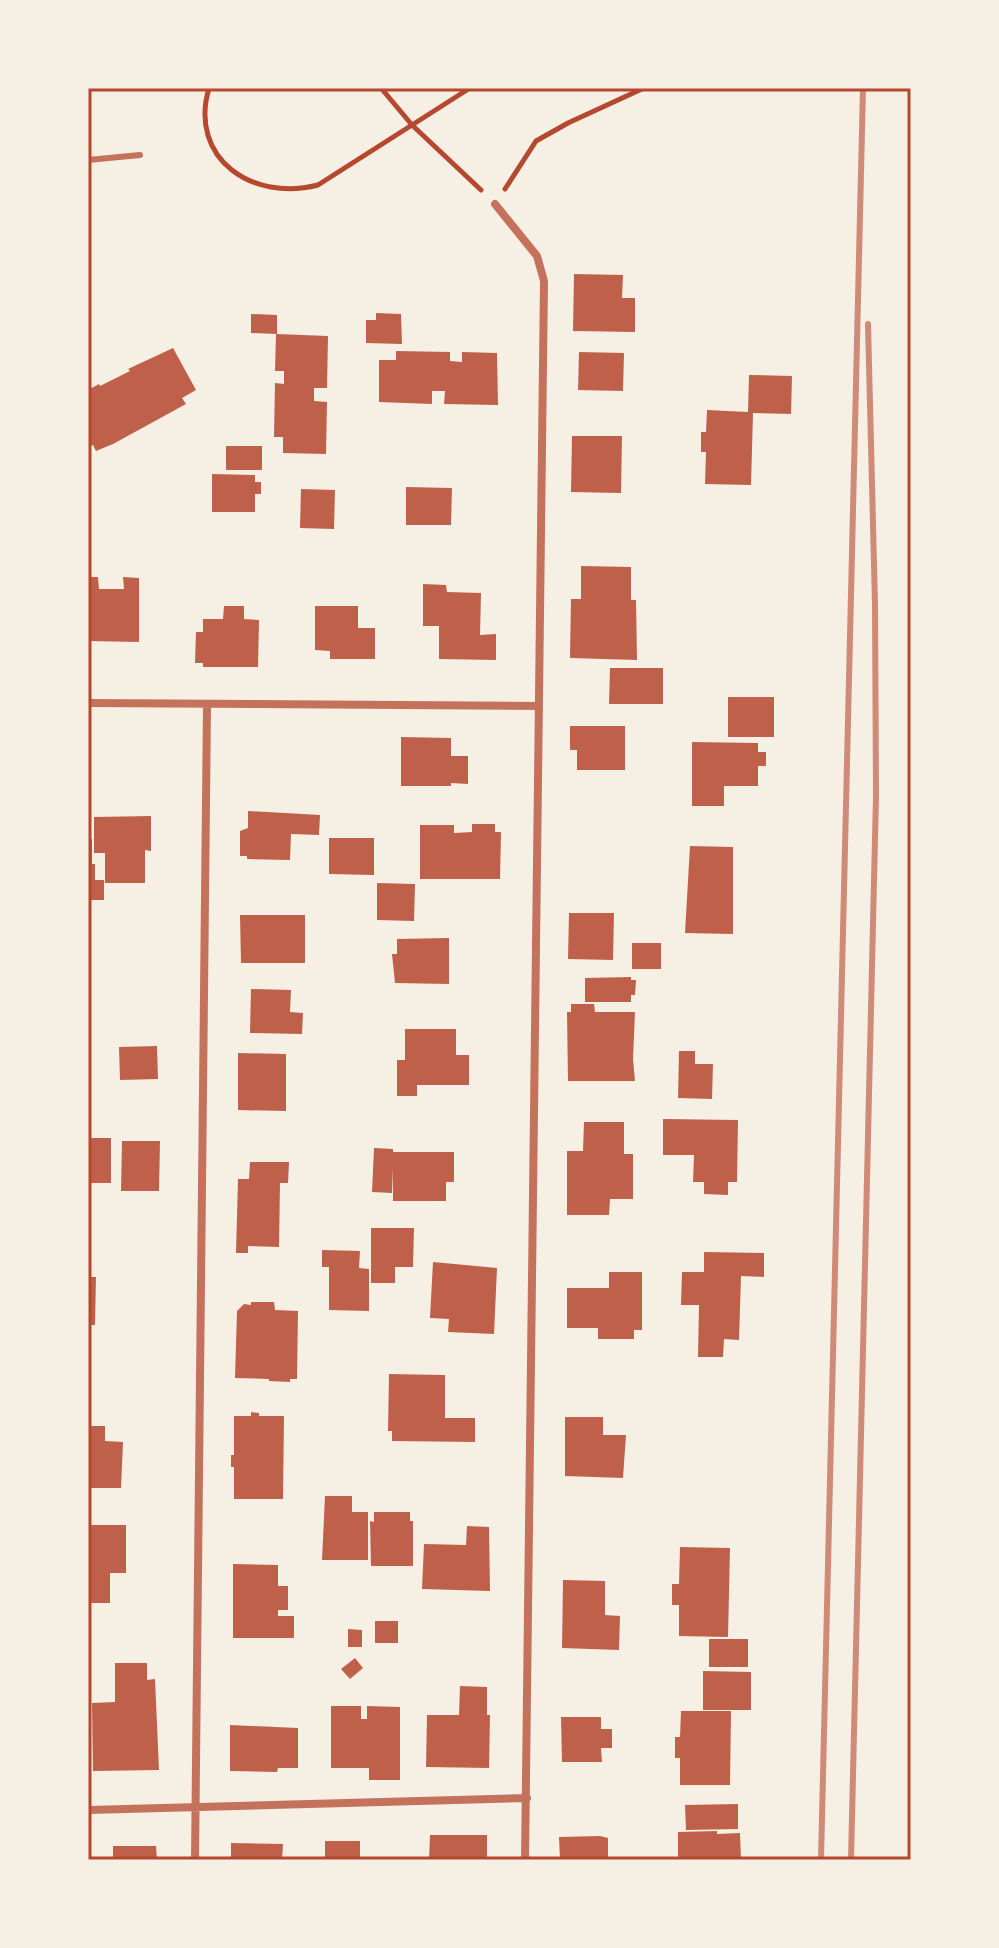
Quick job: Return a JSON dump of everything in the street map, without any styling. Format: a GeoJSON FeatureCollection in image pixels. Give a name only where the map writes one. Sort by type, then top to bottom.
{"type":"FeatureCollection","features":[{"type":"Feature","properties":{"kind":"street"},"geometry":{"type":"LineString","coordinates":[[495,204],[537,256],[544,281],[525,1860]]}},
{"type":"Feature","properties":{"kind":"street"},"geometry":{"type":"LineString","coordinates":[[88,703],[539,706]]}},
{"type":"Feature","properties":{"kind":"street"},"geometry":{"type":"LineString","coordinates":[[195,1860],[207,705]]}},
{"type":"Feature","properties":{"kind":"street"},"geometry":{"type":"LineString","coordinates":[[88,1810],[527,1798]]}},
{"type":"Feature","properties":{"kind":"lane"},"geometry":{"type":"LineString","coordinates":[[88,160],[140,155]]}},
{"type":"Feature","properties":{"kind":"path"},"geometry":{"type":"LineString","coordinates":[[209,88],[204,105],[208,138],[227,168],[248,181],[269,188],[295,191],[318,185],[470,88]]}},
{"type":"Feature","properties":{"kind":"path"},"geometry":{"type":"LineString","coordinates":[[381,88],[412,125],[495,204],[536,141],[644,88]]}},
{"type":"Feature","properties":{"kind":"building"},"geometry":{"type":"Polygon","coordinates":[[[574,274],[623,275],[622,298],[635,298],[635,332],[573,331],[574,274]]]}},
{"type":"Feature","properties":{"kind":"building"},"geometry":{"type":"Polygon","coordinates":[[[376,313],[401,314],[402,344],[366,343],[366,320],[376,320],[376,313]]]}},
{"type":"Feature","properties":{"kind":"building"},"geometry":{"type":"Polygon","coordinates":[[[251,314],[277,315],[277,334],[251,333],[251,314]]]}},
{"type":"Feature","properties":{"kind":"building"},"geometry":{"type":"Polygon","coordinates":[[[276,334],[328,336],[327,388],[314,388],[314,401],[327,402],[326,454],[283,453],[283,437],[274,437],[275,383],[284,384],[284,371],[275,371],[276,334]]]}},
{"type":"Feature","properties":{"kind":"building"},"geometry":{"type":"Polygon","coordinates":[[[173,348],[196,390],[182,398],[186,404],[113,444],[96,451],[93,445],[88,447],[88,390],[173,348]]]}},
{"type":"Feature","properties":{"kind":"building"},"geometry":{"type":"Polygon","coordinates":[[[396,351],[450,352],[450,361],[462,362],[462,352],[497,353],[498,405],[444,404],[445,391],[432,391],[432,404],[379,402],[379,360],[396,360],[396,351]]]}},
{"type":"Feature","properties":{"kind":"building"},"geometry":{"type":"Polygon","coordinates":[[[579,352],[624,353],[623,391],[578,390],[579,352]]]}},
{"type":"Feature","properties":{"kind":"building"},"geometry":{"type":"Polygon","coordinates":[[[749,375],[792,376],[791,414],[753,413],[751,485],[705,484],[706,452],[701,452],[701,432],[706,432],[707,410],[748,412],[749,375]]]}},
{"type":"Feature","properties":{"kind":"building"},"geometry":{"type":"Polygon","coordinates":[[[572,436],[622,436],[621,493],[571,492],[572,436]]]}},
{"type":"Feature","properties":{"kind":"building"},"geometry":{"type":"Polygon","coordinates":[[[226,446],[262,446],[262,470],[226,470],[226,446]]]}},
{"type":"Feature","properties":{"kind":"building"},"geometry":{"type":"Polygon","coordinates":[[[212,474],[255,475],[255,482],[261,482],[261,494],[255,494],[255,512],[212,512],[212,474]]]}},
{"type":"Feature","properties":{"kind":"building"},"geometry":{"type":"Polygon","coordinates":[[[406,487],[452,488],[451,525],[406,525],[406,487]]]}},
{"type":"Feature","properties":{"kind":"building"},"geometry":{"type":"Polygon","coordinates":[[[301,489],[335,490],[334,529],[300,528],[301,489]]]}},
{"type":"Feature","properties":{"kind":"building"},"geometry":{"type":"Polygon","coordinates":[[[581,566],[631,567],[631,600],[636,600],[637,660],[570,658],[571,599],[581,599],[581,566]]]}},
{"type":"Feature","properties":{"kind":"building"},"geometry":{"type":"Polygon","coordinates":[[[88,577],[98,577],[99,589],[124,589],[123,577],[139,578],[139,642],[88,641],[88,577]]]}},
{"type":"Feature","properties":{"kind":"building"},"geometry":{"type":"Polygon","coordinates":[[[423,584],[446,585],[447,592],[481,593],[480,635],[496,634],[496,660],[439,659],[439,626],[423,626],[423,584]]]}},
{"type":"Feature","properties":{"kind":"building"},"geometry":{"type":"Polygon","coordinates":[[[224,606],[244,606],[244,619],[259,620],[258,667],[203,667],[203,663],[195,663],[196,632],[203,632],[203,619],[223,619],[224,606]]]}},
{"type":"Feature","properties":{"kind":"building"},"geometry":{"type":"Polygon","coordinates":[[[315,606],[358,606],[358,628],[375,628],[375,659],[330,659],[330,651],[315,650],[315,606]]]}},
{"type":"Feature","properties":{"kind":"building"},"geometry":{"type":"Polygon","coordinates":[[[610,668],[663,668],[663,704],[609,704],[610,668]]]}},
{"type":"Feature","properties":{"kind":"building"},"geometry":{"type":"Polygon","coordinates":[[[728,697],[774,697],[774,737],[728,737],[728,697]]]}},
{"type":"Feature","properties":{"kind":"building"},"geometry":{"type":"Polygon","coordinates":[[[570,726],[625,726],[625,770],[577,770],[577,750],[570,750],[570,726]]]}},
{"type":"Feature","properties":{"kind":"building"},"geometry":{"type":"Polygon","coordinates":[[[401,737],[451,738],[451,756],[468,756],[468,784],[401,786],[401,737]]]}},
{"type":"Feature","properties":{"kind":"building"},"geometry":{"type":"Polygon","coordinates":[[[692,742],[758,743],[758,752],[766,752],[766,766],[758,766],[758,786],[724,786],[724,806],[692,806],[692,742]]]}},
{"type":"Feature","properties":{"kind":"building"},"geometry":{"type":"Polygon","coordinates":[[[248,811],[320,815],[319,835],[291,834],[290,860],[247,859],[247,856],[240,856],[240,831],[248,828],[248,811]]]}},
{"type":"Feature","properties":{"kind":"building"},"geometry":{"type":"Polygon","coordinates":[[[151,816],[151,851],[145,850],[145,883],[105,883],[105,853],[94,853],[94,817],[151,816]]]}},
{"type":"Feature","properties":{"kind":"building"},"geometry":{"type":"Polygon","coordinates":[[[472,824],[495,824],[495,832],[501,832],[500,879],[420,879],[420,825],[454,825],[454,833],[472,832],[472,824]]]}},
{"type":"Feature","properties":{"kind":"building"},"geometry":{"type":"Polygon","coordinates":[[[329,838],[374,838],[374,875],[329,874],[329,838]]]}},
{"type":"Feature","properties":{"kind":"building"},"geometry":{"type":"Polygon","coordinates":[[[88,839],[92,839],[95,880],[104,880],[104,900],[88,900],[88,839]]]}},
{"type":"Feature","properties":{"kind":"building"},"geometry":{"type":"Polygon","coordinates":[[[690,846],[733,847],[733,934],[685,933],[690,846]]]}},
{"type":"Feature","properties":{"kind":"building"},"geometry":{"type":"Polygon","coordinates":[[[377,883],[415,884],[414,921],[377,920],[377,883]]]}},
{"type":"Feature","properties":{"kind":"building"},"geometry":{"type":"Polygon","coordinates":[[[569,913],[614,913],[613,960],[568,959],[569,913]]]}},
{"type":"Feature","properties":{"kind":"building"},"geometry":{"type":"Polygon","coordinates":[[[240,915],[305,915],[305,963],[241,963],[240,915]]]}},
{"type":"Feature","properties":{"kind":"building"},"geometry":{"type":"Polygon","coordinates":[[[449,938],[449,984],[395,983],[392,954],[397,954],[397,939],[449,938]]]}},
{"type":"Feature","properties":{"kind":"building"},"geometry":{"type":"Polygon","coordinates":[[[632,943],[661,943],[661,969],[632,969],[632,943]]]}},
{"type":"Feature","properties":{"kind":"building"},"geometry":{"type":"Polygon","coordinates":[[[631,977],[631,980],[636,980],[631,1002],[585,1002],[585,978],[631,977]]]}},
{"type":"Feature","properties":{"kind":"building"},"geometry":{"type":"Polygon","coordinates":[[[251,989],[291,990],[290,1012],[303,1013],[302,1034],[250,1033],[251,989]]]}},
{"type":"Feature","properties":{"kind":"building"},"geometry":{"type":"Polygon","coordinates":[[[571,1004],[594,1004],[595,1012],[635,1012],[635,1081],[568,1081],[567,1012],[571,1012],[571,1004]]]}},
{"type":"Feature","properties":{"kind":"building"},"geometry":{"type":"Polygon","coordinates":[[[405,1029],[456,1029],[456,1055],[469,1055],[469,1085],[417,1085],[417,1096],[397,1096],[397,1060],[405,1060],[405,1029]]]}},
{"type":"Feature","properties":{"kind":"building"},"geometry":{"type":"Polygon","coordinates":[[[157,1046],[158,1079],[120,1080],[119,1047],[157,1046]]]}},
{"type":"Feature","properties":{"kind":"building"},"geometry":{"type":"Polygon","coordinates":[[[679,1051],[695,1051],[695,1064],[713,1064],[712,1099],[678,1098],[679,1051]]]}},
{"type":"Feature","properties":{"kind":"building"},"geometry":{"type":"Polygon","coordinates":[[[238,1053],[286,1054],[286,1111],[238,1110],[238,1053]]]}},
{"type":"Feature","properties":{"kind":"building"},"geometry":{"type":"Polygon","coordinates":[[[663,1119],[738,1120],[737,1182],[728,1182],[728,1195],[704,1194],[704,1182],[693,1182],[694,1155],[663,1155],[663,1119]]]}},
{"type":"Feature","properties":{"kind":"building"},"geometry":{"type":"Polygon","coordinates":[[[584,1122],[624,1122],[624,1154],[633,1154],[633,1199],[610,1199],[609,1215],[567,1215],[567,1151],[583,1151],[584,1122]]]}},
{"type":"Feature","properties":{"kind":"building"},"geometry":{"type":"Polygon","coordinates":[[[88,1138],[111,1138],[111,1183],[88,1183],[88,1138]]]}},
{"type":"Feature","properties":{"kind":"building"},"geometry":{"type":"Polygon","coordinates":[[[122,1141],[160,1141],[159,1191],[121,1191],[122,1141]]]}},
{"type":"Feature","properties":{"kind":"building"},"geometry":{"type":"Polygon","coordinates":[[[374,1148],[393,1149],[393,1152],[454,1152],[454,1182],[446,1182],[446,1201],[393,1201],[393,1168],[392,1193],[372,1192],[374,1148]]]}},
{"type":"Feature","properties":{"kind":"building"},"geometry":{"type":"Polygon","coordinates":[[[250,1162],[289,1162],[288,1183],[280,1183],[279,1247],[248,1246],[248,1253],[236,1253],[238,1179],[249,1179],[250,1162]]]}},
{"type":"Feature","properties":{"kind":"building"},"geometry":{"type":"Polygon","coordinates":[[[371,1228],[414,1228],[413,1267],[395,1267],[395,1283],[371,1283],[371,1228]]]}},
{"type":"Feature","properties":{"kind":"building"},"geometry":{"type":"Polygon","coordinates":[[[322,1250],[360,1251],[359,1268],[369,1269],[369,1311],[329,1310],[329,1267],[322,1267],[322,1250]]]}},
{"type":"Feature","properties":{"kind":"building"},"geometry":{"type":"Polygon","coordinates":[[[704,1252],[764,1253],[764,1277],[741,1276],[739,1340],[724,1339],[723,1357],[698,1357],[699,1305],[681,1305],[682,1272],[704,1272],[704,1252]]]}},
{"type":"Feature","properties":{"kind":"building"},"geometry":{"type":"Polygon","coordinates":[[[433,1262],[497,1268],[494,1334],[448,1332],[449,1319],[430,1318],[433,1262]]]}},
{"type":"Feature","properties":{"kind":"building"},"geometry":{"type":"Polygon","coordinates":[[[609,1272],[642,1272],[642,1330],[634,1330],[634,1339],[598,1339],[598,1328],[567,1328],[567,1288],[609,1288],[609,1272]]]}},
{"type":"Feature","properties":{"kind":"building"},"geometry":{"type":"Polygon","coordinates":[[[88,1277],[96,1277],[95,1325],[88,1325],[88,1277]]]}},
{"type":"Feature","properties":{"kind":"building"},"geometry":{"type":"Polygon","coordinates":[[[251,1302],[274,1302],[275,1310],[298,1311],[297,1379],[290,1379],[290,1382],[235,1378],[237,1311],[244,1304],[251,1305],[251,1302]]]}},
{"type":"Feature","properties":{"kind":"building"},"geometry":{"type":"Polygon","coordinates":[[[389,1374],[445,1375],[445,1418],[475,1418],[475,1442],[392,1441],[392,1431],[388,1431],[389,1374]]]}},
{"type":"Feature","properties":{"kind":"building"},"geometry":{"type":"Polygon","coordinates":[[[251,1412],[259,1413],[259,1416],[284,1416],[283,1499],[234,1499],[231,1455],[234,1455],[234,1416],[251,1416],[251,1412]]]}},
{"type":"Feature","properties":{"kind":"building"},"geometry":{"type":"Polygon","coordinates":[[[565,1417],[603,1417],[603,1435],[626,1435],[623,1478],[565,1476],[565,1417]]]}},
{"type":"Feature","properties":{"kind":"building"},"geometry":{"type":"Polygon","coordinates":[[[88,1426],[105,1426],[105,1441],[123,1442],[121,1488],[88,1488],[88,1426]]]}},
{"type":"Feature","properties":{"kind":"building"},"geometry":{"type":"Polygon","coordinates":[[[325,1496],[352,1496],[352,1512],[368,1512],[368,1560],[322,1560],[325,1496]]]}},
{"type":"Feature","properties":{"kind":"building"},"geometry":{"type":"Polygon","coordinates":[[[374,1512],[410,1512],[410,1521],[413,1521],[413,1566],[371,1566],[370,1521],[374,1522],[374,1512]]]}},
{"type":"Feature","properties":{"kind":"building"},"geometry":{"type":"Polygon","coordinates":[[[88,1525],[126,1525],[126,1573],[110,1573],[110,1603],[88,1603],[88,1525]]]}},
{"type":"Feature","properties":{"kind":"building"},"geometry":{"type":"Polygon","coordinates":[[[467,1526],[489,1527],[490,1591],[422,1589],[424,1544],[466,1545],[467,1526]]]}},
{"type":"Feature","properties":{"kind":"building"},"geometry":{"type":"Polygon","coordinates":[[[680,1547],[730,1548],[728,1637],[679,1636],[679,1605],[672,1605],[672,1584],[679,1584],[680,1547]]]}},
{"type":"Feature","properties":{"kind":"building"},"geometry":{"type":"Polygon","coordinates":[[[233,1564],[278,1565],[278,1586],[288,1586],[288,1610],[278,1610],[278,1616],[294,1616],[294,1638],[233,1638],[233,1564]]]}},
{"type":"Feature","properties":{"kind":"building"},"geometry":{"type":"Polygon","coordinates":[[[563,1580],[605,1581],[605,1615],[620,1616],[619,1650],[562,1648],[563,1580]]]}},
{"type":"Feature","properties":{"kind":"building"},"geometry":{"type":"Polygon","coordinates":[[[375,1621],[398,1621],[398,1643],[375,1643],[375,1621]]]}},
{"type":"Feature","properties":{"kind":"building"},"geometry":{"type":"Polygon","coordinates":[[[348,1629],[362,1630],[362,1647],[348,1647],[348,1629]]]}},
{"type":"Feature","properties":{"kind":"building"},"geometry":{"type":"Polygon","coordinates":[[[709,1639],[748,1639],[748,1667],[709,1667],[709,1639]]]}},
{"type":"Feature","properties":{"kind":"building"},"geometry":{"type":"Polygon","coordinates":[[[355,1658],[363,1668],[350,1679],[341,1669],[355,1658]]]}},
{"type":"Feature","properties":{"kind":"building"},"geometry":{"type":"Polygon","coordinates":[[[115,1663],[147,1663],[147,1680],[155,1679],[159,1770],[93,1771],[92,1703],[115,1702],[115,1663]]]}},
{"type":"Feature","properties":{"kind":"building"},"geometry":{"type":"Polygon","coordinates":[[[703,1671],[751,1672],[751,1710],[703,1710],[703,1671]]]}},
{"type":"Feature","properties":{"kind":"building"},"geometry":{"type":"Polygon","coordinates":[[[460,1686],[487,1687],[489,1768],[426,1767],[427,1715],[459,1715],[460,1686]]]}},
{"type":"Feature","properties":{"kind":"building"},"geometry":{"type":"Polygon","coordinates":[[[331,1706],[361,1706],[361,1719],[367,1719],[367,1706],[400,1707],[400,1780],[369,1780],[369,1768],[331,1768],[331,1706]]]}},
{"type":"Feature","properties":{"kind":"building"},"geometry":{"type":"Polygon","coordinates":[[[681,1711],[731,1711],[730,1785],[680,1785],[680,1758],[675,1758],[675,1737],[680,1737],[681,1711]]]}},
{"type":"Feature","properties":{"kind":"building"},"geometry":{"type":"Polygon","coordinates":[[[561,1717],[601,1717],[601,1729],[612,1729],[612,1748],[601,1748],[602,1762],[562,1762],[561,1717]]]}},
{"type":"Feature","properties":{"kind":"building"},"geometry":{"type":"Polygon","coordinates":[[[230,1725],[298,1728],[298,1768],[278,1768],[277,1772],[230,1771],[230,1725]]]}},
{"type":"Feature","properties":{"kind":"building"},"geometry":{"type":"Polygon","coordinates":[[[738,1804],[738,1829],[686,1830],[685,1805],[738,1804]]]}},
{"type":"Feature","properties":{"kind":"building"},"geometry":{"type":"Polygon","coordinates":[[[717,1831],[717,1834],[740,1833],[741,1860],[678,1860],[678,1832],[717,1831]]]}},
{"type":"Feature","properties":{"kind":"building"},"geometry":{"type":"Polygon","coordinates":[[[430,1835],[487,1835],[487,1860],[429,1860],[430,1835]]]}},
{"type":"Feature","properties":{"kind":"building"},"geometry":{"type":"Polygon","coordinates":[[[559,1837],[608,1838],[608,1860],[560,1860],[559,1837]]]}},
{"type":"Feature","properties":{"kind":"building"},"geometry":{"type":"Polygon","coordinates":[[[325,1841],[360,1841],[360,1860],[325,1860],[325,1841]]]}},
{"type":"Feature","properties":{"kind":"building"},"geometry":{"type":"Polygon","coordinates":[[[231,1843],[283,1844],[282,1860],[231,1860],[231,1843]]]}},
{"type":"Feature","properties":{"kind":"building"},"geometry":{"type":"Polygon","coordinates":[[[113,1846],[156,1846],[157,1860],[113,1860],[113,1846]]]}},
{"type":"Feature","properties":{"kind":"railway"},"geometry":{"type":"LineString","coordinates":[[821,1860],[863,88]]}},
{"type":"Feature","properties":{"kind":"railway"},"geometry":{"type":"LineString","coordinates":[[851,1860],[876,796],[868,324]]}}]}
